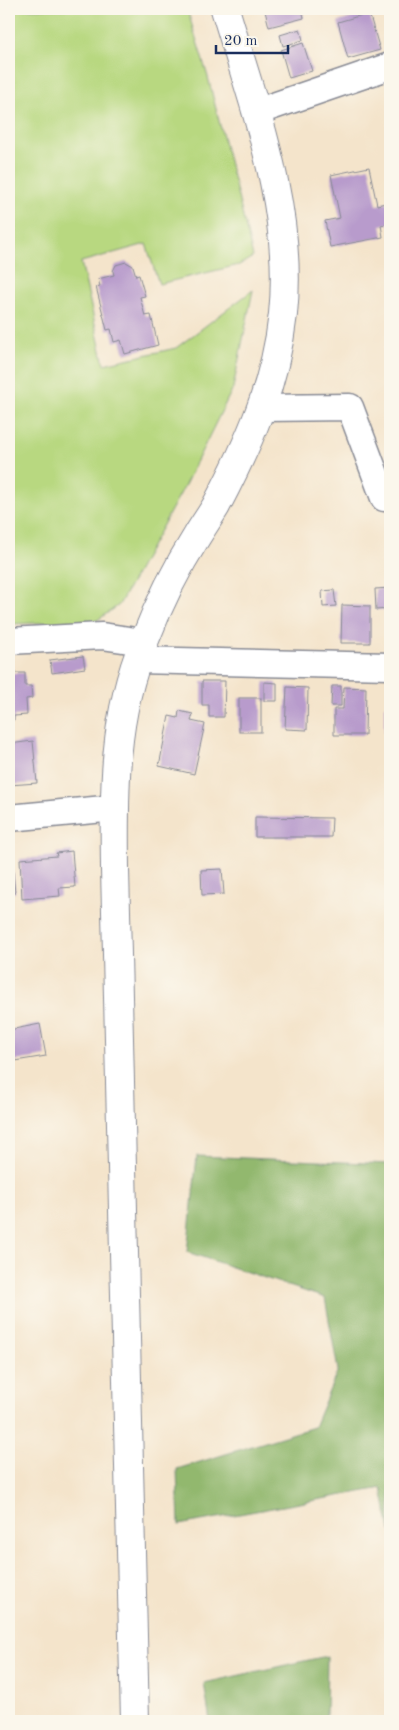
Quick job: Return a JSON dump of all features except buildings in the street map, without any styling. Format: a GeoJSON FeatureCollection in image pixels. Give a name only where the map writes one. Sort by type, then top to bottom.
{"type":"FeatureCollection","features":[{"type":"Feature","properties":{"kind":"street"},"geometry":{"type":"LineString","coordinates":[[135,1721],[115,808],[116,755],[122,714],[140,651],[177,570],[216,507],[255,427],[276,359],[283,313],[284,280],[280,209],[272,168],[225,9]]}},
{"type":"Feature","properties":{"kind":"street"},"geometry":{"type":"LineString","coordinates":[[256,112],[390,66]]}},
{"type":"Feature","properties":{"kind":"street"},"geometry":{"type":"LineString","coordinates":[[261,408],[350,407],[388,504]]}},
{"type":"Feature","properties":{"kind":"street"},"geometry":{"type":"LineString","coordinates":[[9,641],[102,636],[140,651],[390,666]]}},
{"type":"Feature","properties":{"kind":"street"},"geometry":{"type":"LineString","coordinates":[[9,818],[115,808]]}},
{"type":"Feature","properties":{"kind":"green space"},"geometry":{"type":"Polygon","coordinates":[[[9,9],[187,9],[208,77],[253,257],[239,265],[159,284],[146,244],[81,262],[104,364],[176,348],[253,290],[233,388],[185,485],[119,605],[96,621],[9,624],[9,9]]]}},
{"type":"Feature","properties":{"kind":"green space"},"geometry":{"type":"Polygon","coordinates":[[[197,1156],[390,1164],[390,1531],[382,1488],[179,1525],[177,1469],[314,1427],[338,1370],[325,1298],[187,1252],[197,1156]]]}},
{"type":"Feature","properties":{"kind":"green space"},"geometry":{"type":"Polygon","coordinates":[[[327,1656],[326,1721],[210,1721],[204,1683],[327,1656]]]}}]}
